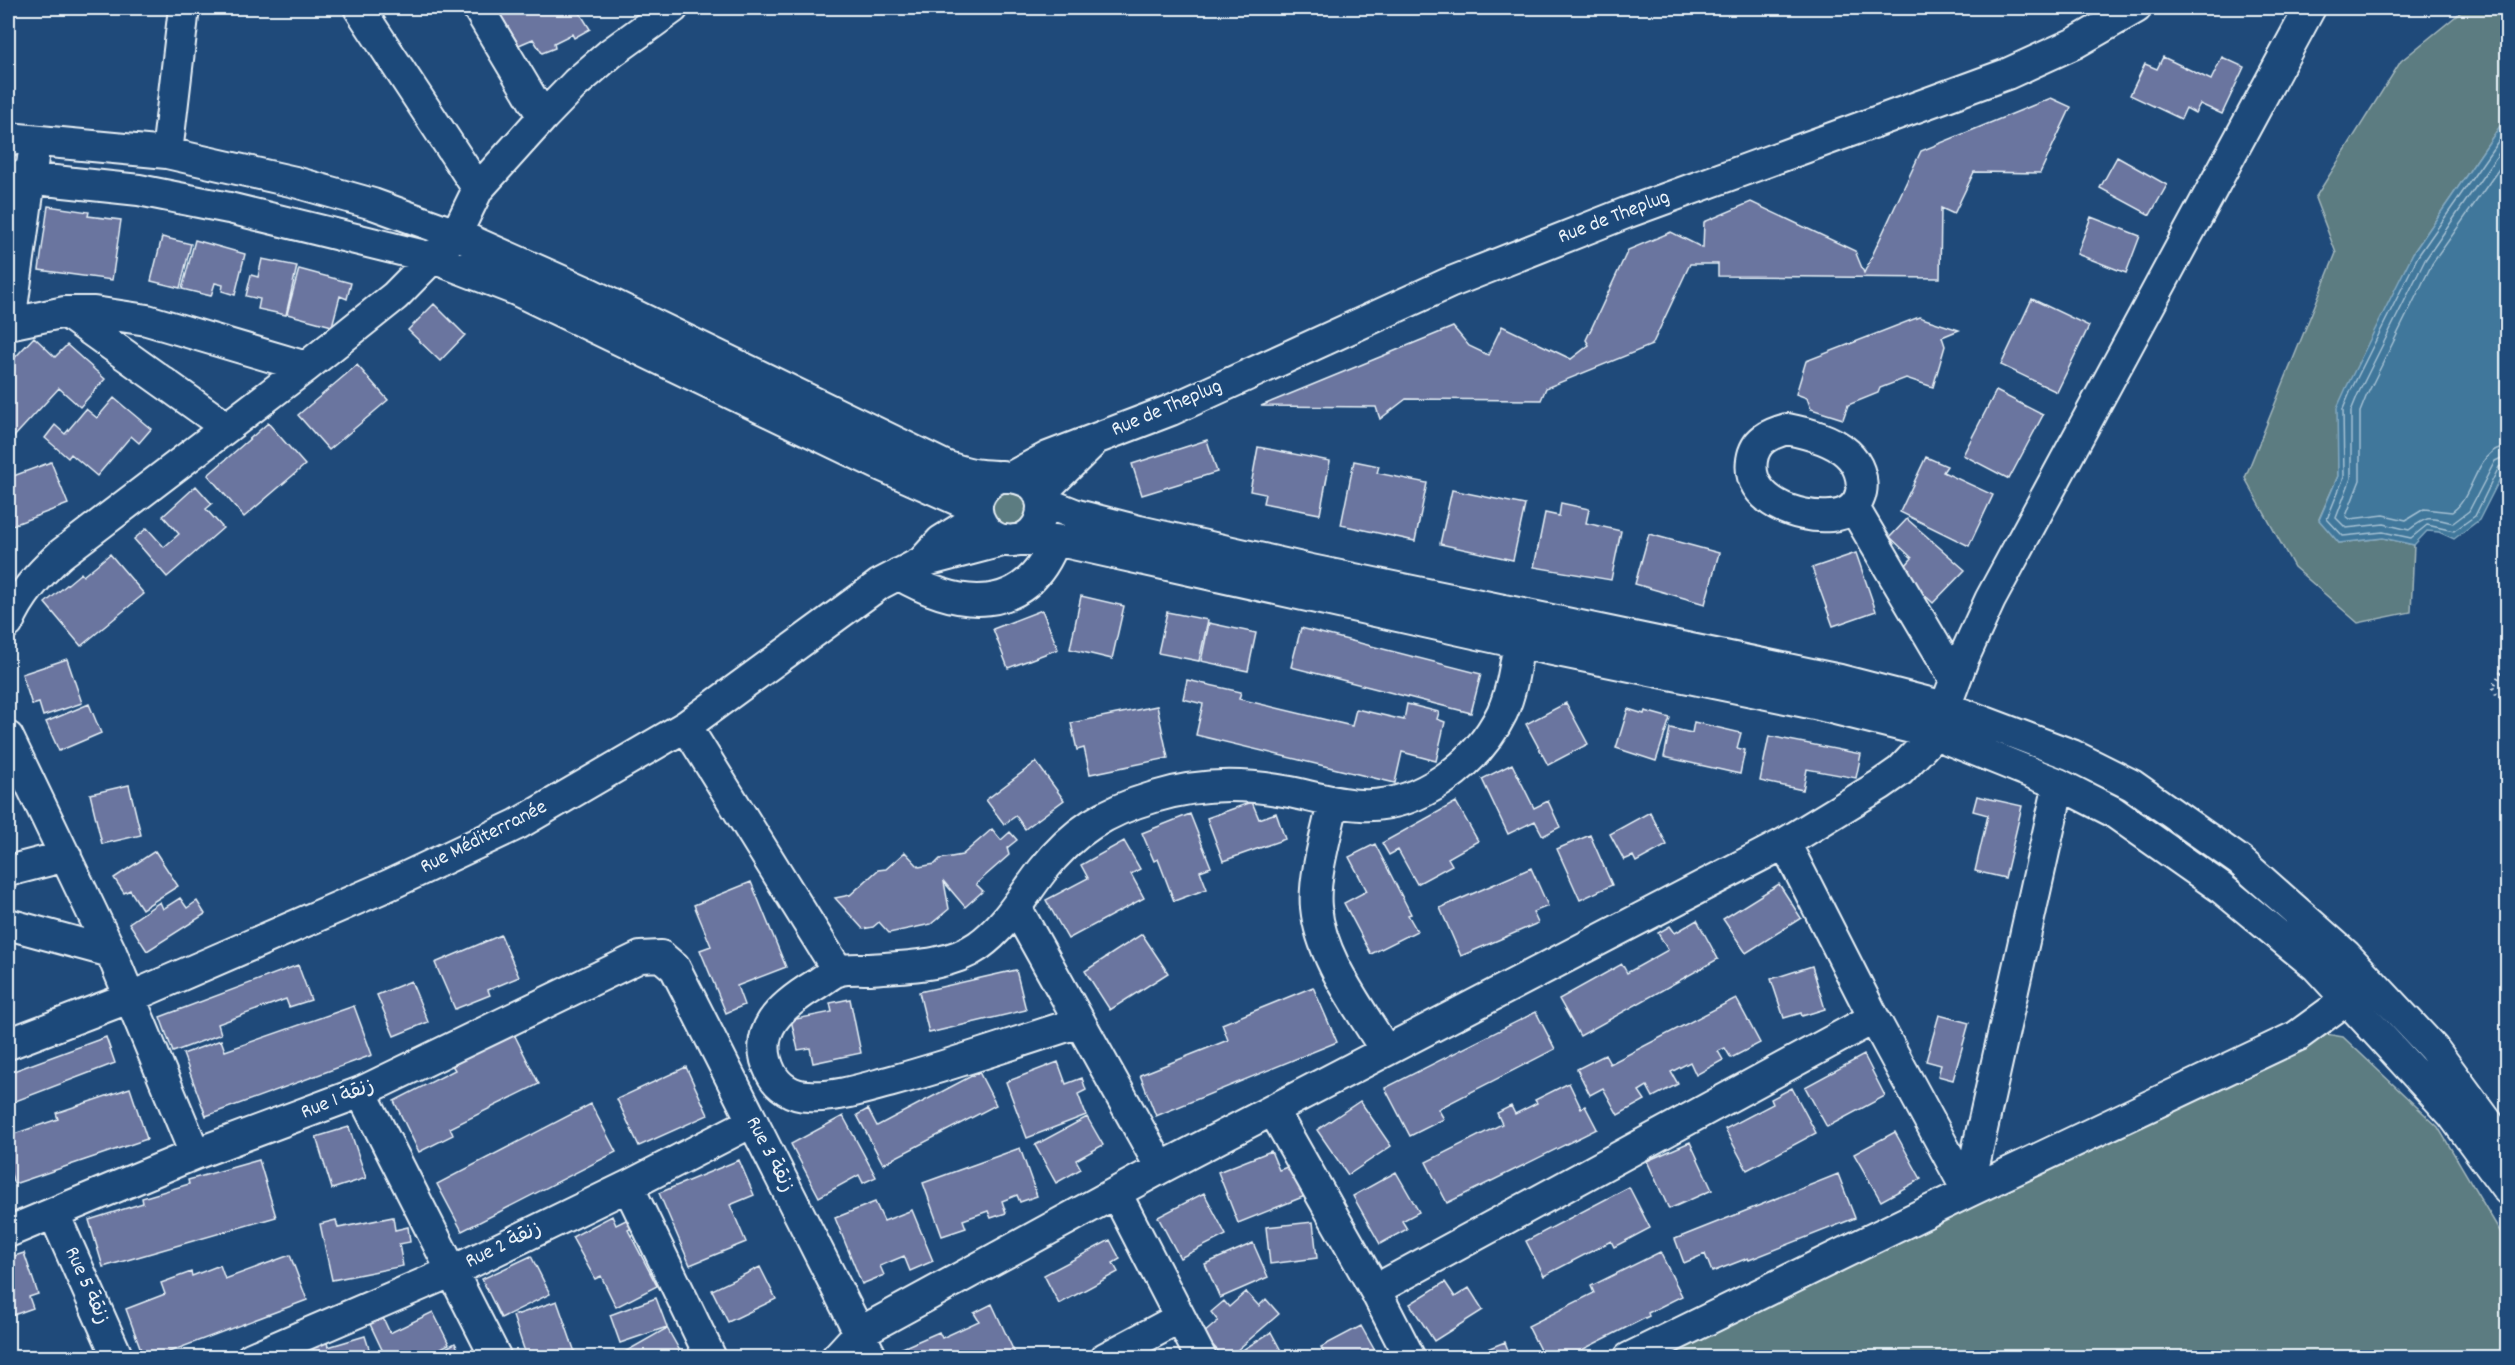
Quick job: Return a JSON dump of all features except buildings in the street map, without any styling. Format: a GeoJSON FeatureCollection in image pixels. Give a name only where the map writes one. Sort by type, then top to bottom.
{"type":"FeatureCollection","features":[{"type":"Feature","properties":{"kind":"street"},"geometry":{"type":"LineString","coordinates":[[167,153],[184,8]]}},
{"type":"Feature","properties":{"kind":"street"},"geometry":{"type":"LineString","coordinates":[[359,8],[478,189]]}},
{"type":"Feature","properties":{"kind":"street"},"geometry":{"type":"LineString","coordinates":[[478,8],[543,117]]}},
{"type":"Feature","properties":{"kind":"street"},"geometry":{"type":"LineString","coordinates":[[8,623],[16,604],[36,577],[61,554],[395,296],[456,234],[478,189],[543,117],[610,53],[673,8]]}},
{"type":"Feature","properties":{"kind":"street","name":"Rue de Theplug"},"geometry":{"type":"LineString","coordinates":[[1095,440],[1171,410],[1449,283],[1626,213],[2007,74],[2075,43],[2136,8]]}},
{"type":"Feature","properties":{"kind":"street"},"geometry":{"type":"LineString","coordinates":[[836,1358],[866,1345],[1161,1168],[1785,843],[1900,771],[1935,734],[1990,600],[2310,8]]}},
{"type":"Feature","properties":{"kind":"street"},"geometry":{"type":"LineString","coordinates":[[306,367],[147,320],[94,312],[65,312],[9,323],[21,140],[167,153],[295,182],[373,204],[456,234],[591,294],[945,466],[965,472],[1024,479],[1033,486],[1040,498],[1041,516],[1038,524],[1024,537],[1011,540]]}},
{"type":"Feature","properties":{"kind":"street"},"geometry":{"type":"LineString","coordinates":[[19,177],[139,190],[229,208],[433,258],[527,296],[880,465],[977,513],[988,533],[1011,540],[1055,540],[1519,643],[1815,704],[1935,734],[2059,784],[2112,811],[2220,887],[2318,967],[2360,990],[2433,1048],[2508,1150]]}},
{"type":"Feature","properties":{"kind":"street"},"geometry":{"type":"LineString","coordinates":[[65,312],[226,427]]}},
{"type":"Feature","properties":{"kind":"street"},"geometry":{"type":"LineString","coordinates":[[977,513],[984,488],[992,481],[1095,440]]}},
{"type":"Feature","properties":{"kind":"street"},"geometry":{"type":"LineString","coordinates":[[1040,498],[1095,440]]}},
{"type":"Feature","properties":{"kind":"street"},"geometry":{"type":"LineString","coordinates":[[1040,498],[1077,515],[1311,570],[1840,680],[1950,693],[2132,785],[2240,861],[2346,955],[2360,990],[2508,1190]]}},
{"type":"Feature","properties":{"kind":"street"},"geometry":{"type":"LineString","coordinates":[[1854,508],[1950,693]]}},
{"type":"Feature","properties":{"kind":"street","name":"Rue Méditerranée"},"geometry":{"type":"LineString","coordinates":[[910,568],[977,513]]}},
{"type":"Feature","properties":{"kind":"street","name":"Rue Méditerranée"},"geometry":{"type":"LineString","coordinates":[[8,1044],[131,998],[389,885],[518,824],[686,726],[880,584],[910,568],[1011,540]]}},
{"type":"Feature","properties":{"kind":"street"},"geometry":{"type":"LineString","coordinates":[[910,568],[922,588],[959,600],[993,598],[1022,587],[1034,578],[1046,563],[1055,540]]}},
{"type":"Feature","properties":{"kind":"street"},"geometry":{"type":"LineString","coordinates":[[1080,1022],[932,1070],[827,1096],[804,1096],[783,1088],[772,1076],[766,1060],[764,1043],[770,1023],[784,1007],[838,971],[913,966],[954,957],[977,947],[1016,907],[1043,869],[1075,834],[1110,812],[1190,787],[1249,786],[1291,792],[1333,803],[1364,805],[1387,804],[1413,796],[1434,786],[1453,773],[1481,744],[1502,712],[1510,691],[1519,643]]}},
{"type":"Feature","properties":{"kind":"street"},"geometry":{"type":"LineString","coordinates":[[686,726],[838,971]]}},
{"type":"Feature","properties":{"kind":"street"},"geometry":{"type":"LineString","coordinates":[[8,737],[111,952],[195,1154]]}},
{"type":"Feature","properties":{"kind":"street"},"geometry":{"type":"LineString","coordinates":[[1968,1192],[2059,784]]}},
{"type":"Feature","properties":{"kind":"street"},"geometry":{"type":"LineString","coordinates":[[1333,803],[1320,868],[1316,905],[1320,928],[1331,960],[1385,1050]]}},
{"type":"Feature","properties":{"kind":"street"},"geometry":{"type":"LineString","coordinates":[[1785,843],[1874,1018],[1968,1192]]}},
{"type":"Feature","properties":{"kind":"street"},"geometry":{"type":"LineString","coordinates":[[8,871],[66,856]]}},
{"type":"Feature","properties":{"kind":"street"},"geometry":{"type":"LineString","coordinates":[[1016,907],[1161,1168]]}},
{"type":"Feature","properties":{"kind":"street"},"geometry":{"type":"LineString","coordinates":[[8,924],[111,952]]}},
{"type":"Feature","properties":{"kind":"street","name":"Rue 1 زنقة"},"geometry":{"type":"LineString","coordinates":[[8,1232],[195,1154],[361,1092],[640,957],[661,956]]}},
{"type":"Feature","properties":{"kind":"street","name":"Rue 3 زنقة"},"geometry":{"type":"LineString","coordinates":[[661,956],[675,968],[866,1345]]}},
{"type":"Feature","properties":{"kind":"street"},"geometry":{"type":"LineString","coordinates":[[1629,1358],[1968,1192],[2297,1036],[2360,990]]}},
{"type":"Feature","properties":{"kind":"street"},"geometry":{"type":"LineString","coordinates":[[1375,1290],[1874,1018]]}},
{"type":"Feature","properties":{"kind":"street"},"geometry":{"type":"LineString","coordinates":[[361,1092],[496,1358]]}},
{"type":"Feature","properties":{"kind":"street"},"geometry":{"type":"LineString","coordinates":[[1273,1110],[1375,1290],[1410,1358]]}},
{"type":"Feature","properties":{"kind":"street","name":"Rue 2 زنقة"},"geometry":{"type":"LineString","coordinates":[[251,1358],[453,1271],[628,1186],[752,1122]]}},
{"type":"Feature","properties":{"kind":"street"},"geometry":{"type":"LineString","coordinates":[[628,1186],[711,1358]]}},
{"type":"Feature","properties":{"kind":"street"},"geometry":{"type":"LineString","coordinates":[[1116,1193],[1201,1358]]}},
{"type":"Feature","properties":{"kind":"street","name":"Rue 5 زنقة"},"geometry":{"type":"LineString","coordinates":[[54,1214],[118,1358]]}},
{"type":"Feature","properties":{"kind":"street"},"geometry":{"type":"LineString","coordinates":[[1106,1358],[1180,1318]]}},
{"type":"Feature","properties":{"kind":"path"},"geometry":{"type":"LineString","coordinates":[[2508,662],[2493,686],[2496,694],[2508,703]]}},
{"type":"Feature","properties":{"kind":"green space"},"geometry":{"type":"Polygon","coordinates":[[[2466,8],[2507,8],[2507,116],[2413,253],[2338,419],[2338,476],[2319,519],[2339,543],[2383,538],[2414,545],[2411,612],[2358,623],[2294,567],[2245,478],[2336,253],[2315,198],[2401,61],[2466,8]]]}},
{"type":"Feature","properties":{"kind":"green space"},"geometry":{"type":"Polygon","coordinates":[[[1011,488],[1026,498],[1028,510],[1022,521],[1005,527],[993,520],[989,500],[1011,488]]]}},
{"type":"Feature","properties":{"kind":"green space"},"geometry":{"type":"Polygon","coordinates":[[[2326,1034],[2343,1037],[2438,1127],[2507,1243],[2507,1357],[1661,1358],[2326,1034]]]}},
{"type":"Feature","properties":{"kind":"water"},"geometry":{"type":"Polygon","coordinates":[[[2507,116],[2506,467],[2479,520],[2454,539],[2439,532],[2427,531],[2414,545],[2383,538],[2339,543],[2319,520],[2338,476],[2337,408],[2413,253],[2507,116]]]}}]}
